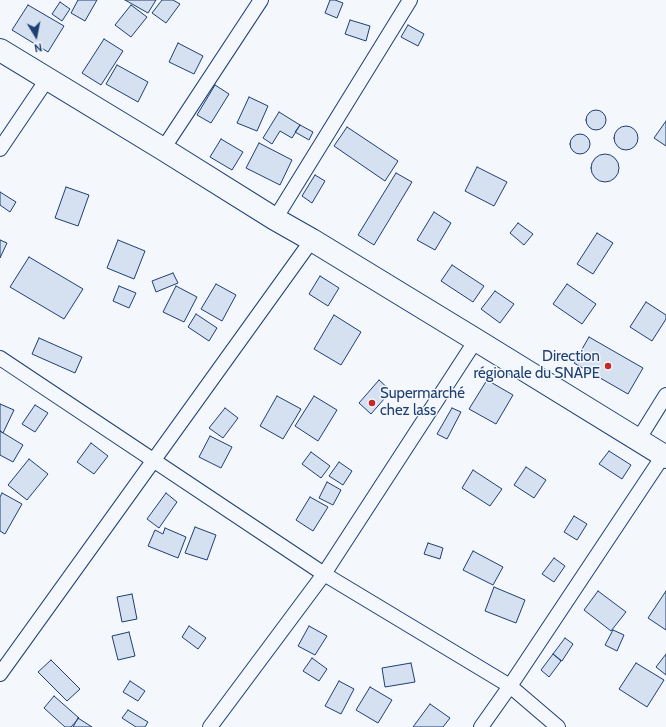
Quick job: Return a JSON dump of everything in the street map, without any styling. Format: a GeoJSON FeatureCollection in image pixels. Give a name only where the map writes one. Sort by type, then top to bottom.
{"type":"FeatureCollection","features":[{"type":"Feature","properties":{"kind":"highway"},"geometry":{"type":"LineString","coordinates":[[0,50],[163,149],[275,220],[312,240],[665,457]]}},
{"type":"Feature","properties":{"kind":"street"},"geometry":{"type":"LineString","coordinates":[[163,149],[261,0]]}},
{"type":"Feature","properties":{"kind":"street"},"geometry":{"type":"LineString","coordinates":[[275,220],[410,0]]}},
{"type":"Feature","properties":{"kind":"street"},"geometry":{"type":"LineString","coordinates":[[0,149],[48,78]]}},
{"type":"Feature","properties":{"kind":"street"},"geometry":{"type":"LineString","coordinates":[[0,674],[312,240]]}},
{"type":"Feature","properties":{"kind":"street"},"geometry":{"type":"LineString","coordinates":[[210,727],[324,574],[476,340]]}},
{"type":"Feature","properties":{"kind":"street"},"geometry":{"type":"LineString","coordinates":[[0,358],[324,574],[510,686],[558,727]]}},
{"type":"Feature","properties":{"kind":"street"},"geometry":{"type":"LineString","coordinates":[[638,440],[666,395]]}},
{"type":"Feature","properties":{"kind":"street"},"geometry":{"type":"LineString","coordinates":[[481,727],[665,457]]}},
{"type":"Feature","properties":{"kind":"building"},"geometry":{"type":"Polygon","coordinates":[[[78,0],[97,0],[85,21],[71,13],[78,0]]]}},
{"type":"Feature","properties":{"kind":"building"},"geometry":{"type":"Polygon","coordinates":[[[125,0],[156,0],[148,13],[125,0]]]}},
{"type":"Feature","properties":{"kind":"building"},"geometry":{"type":"Polygon","coordinates":[[[162,0],[173,0],[180,4],[166,23],[152,13],[162,0]]]}},
{"type":"Feature","properties":{"kind":"building"},"geometry":{"type":"Polygon","coordinates":[[[330,0],[343,3],[337,18],[325,13],[330,0]]]}},
{"type":"Feature","properties":{"kind":"building"},"geometry":{"type":"Polygon","coordinates":[[[60,2],[70,9],[62,21],[52,14],[60,2]]]}},
{"type":"Feature","properties":{"kind":"building"},"geometry":{"type":"Polygon","coordinates":[[[28,5],[64,26],[48,52],[12,30],[28,5]]]}},
{"type":"Feature","properties":{"kind":"building"},"geometry":{"type":"Polygon","coordinates":[[[131,5],[147,17],[131,37],[115,25],[131,5]]]}},
{"type":"Feature","properties":{"kind":"building"},"geometry":{"type":"Polygon","coordinates":[[[350,20],[370,26],[366,41],[345,34],[350,20]]]}},
{"type":"Feature","properties":{"kind":"building"},"geometry":{"type":"Polygon","coordinates":[[[408,25],[424,34],[418,46],[401,37],[408,25]]]}},
{"type":"Feature","properties":{"kind":"building"},"geometry":{"type":"Polygon","coordinates":[[[104,39],[123,51],[101,85],[82,73],[104,39]]]}},
{"type":"Feature","properties":{"kind":"building"},"geometry":{"type":"Polygon","coordinates":[[[178,43],[203,56],[194,74],[169,62],[178,43]]]}},
{"type":"Feature","properties":{"kind":"building"},"geometry":{"type":"Polygon","coordinates":[[[117,65],[148,82],[138,102],[106,84],[117,65]]]}},
{"type":"Feature","properties":{"kind":"building"},"geometry":{"type":"Polygon","coordinates":[[[215,85],[229,94],[211,123],[197,115],[215,85]]]}},
{"type":"Feature","properties":{"kind":"building"},"geometry":{"type":"Polygon","coordinates":[[[249,97],[268,106],[257,131],[237,123],[249,97]]]}},
{"type":"Feature","properties":{"kind":"building"},"geometry":{"type":"Polygon","coordinates":[[[596,110],[603,113],[606,120],[603,127],[596,130],[589,127],[586,120],[589,113],[596,110]]]}},
{"type":"Feature","properties":{"kind":"building"},"geometry":{"type":"Polygon","coordinates":[[[279,112],[300,125],[292,138],[280,131],[272,144],[263,138],[279,112]]]}},
{"type":"Feature","properties":{"kind":"building"},"geometry":{"type":"Polygon","coordinates":[[[666,121],[666,146],[654,138],[666,121]]]}},
{"type":"Feature","properties":{"kind":"building"},"geometry":{"type":"Polygon","coordinates":[[[300,125],[313,132],[309,140],[295,132],[300,125]]]}},
{"type":"Feature","properties":{"kind":"building"},"geometry":{"type":"Polygon","coordinates":[[[626,126],[635,129],[638,138],[635,147],[626,150],[617,147],[614,138],[617,129],[626,126]]]}},
{"type":"Feature","properties":{"kind":"building"},"geometry":{"type":"Polygon","coordinates":[[[347,127],[398,161],[385,181],[334,146],[347,127]]]}},
{"type":"Feature","properties":{"kind":"building"},"geometry":{"type":"Polygon","coordinates":[[[580,134],[587,137],[590,144],[587,151],[580,154],[573,151],[570,144],[573,137],[580,134]]]}},
{"type":"Feature","properties":{"kind":"building"},"geometry":{"type":"Polygon","coordinates":[[[221,139],[243,152],[232,170],[210,157],[221,139]]]}},
{"type":"Feature","properties":{"kind":"building"},"geometry":{"type":"Polygon","coordinates":[[[259,143],[292,160],[280,185],[246,168],[259,143]]]}},
{"type":"Feature","properties":{"kind":"building"},"geometry":{"type":"Polygon","coordinates":[[[605,154],[615,158],[619,168],[615,178],[605,182],[595,178],[591,168],[595,158],[605,154]]]}},
{"type":"Feature","properties":{"kind":"building"},"geometry":{"type":"Polygon","coordinates":[[[477,167],[507,182],[494,206],[465,191],[477,167]]]}},
{"type":"Feature","properties":{"kind":"building"},"geometry":{"type":"Polygon","coordinates":[[[396,173],[412,182],[374,245],[358,235],[396,173]]]}},
{"type":"Feature","properties":{"kind":"building"},"geometry":{"type":"Polygon","coordinates":[[[315,175],[325,181],[312,203],[302,196],[315,175]]]}},
{"type":"Feature","properties":{"kind":"building"},"geometry":{"type":"Polygon","coordinates":[[[66,187],[89,195],[78,226],[55,218],[66,187]]]}},
{"type":"Feature","properties":{"kind":"building"},"geometry":{"type":"Polygon","coordinates":[[[0,192],[16,202],[10,212],[0,205],[0,192]]]}},
{"type":"Feature","properties":{"kind":"building"},"geometry":{"type":"Polygon","coordinates":[[[434,212],[451,223],[435,250],[417,240],[434,212]]]}},
{"type":"Feature","properties":{"kind":"building"},"geometry":{"type":"Polygon","coordinates":[[[518,223],[533,234],[524,245],[510,233],[518,223]]]}},
{"type":"Feature","properties":{"kind":"building"},"geometry":{"type":"Polygon","coordinates":[[[597,233],[613,243],[593,274],[577,264],[597,233]]]}},
{"type":"Feature","properties":{"kind":"building"},"geometry":{"type":"Polygon","coordinates":[[[0,240],[7,243],[0,258],[0,240]]]}},
{"type":"Feature","properties":{"kind":"building"},"geometry":{"type":"Polygon","coordinates":[[[118,240],[145,251],[134,279],[107,268],[118,240]]]}},
{"type":"Feature","properties":{"kind":"building"},"geometry":{"type":"Polygon","coordinates":[[[29,257],[83,289],[64,319],[10,287],[29,257]]]}},
{"type":"Feature","properties":{"kind":"building"},"geometry":{"type":"Polygon","coordinates":[[[452,265],[484,286],[473,302],[441,281],[452,265]]]}},
{"type":"Feature","properties":{"kind":"building"},"geometry":{"type":"Polygon","coordinates":[[[173,273],[178,283],[156,292],[152,281],[173,273]]]}},
{"type":"Feature","properties":{"kind":"building"},"geometry":{"type":"Polygon","coordinates":[[[320,276],[339,288],[328,306],[309,294],[320,276]]]}},
{"type":"Feature","properties":{"kind":"building"},"geometry":{"type":"Polygon","coordinates":[[[216,284],[236,295],[222,321],[201,309],[216,284]]]}},
{"type":"Feature","properties":{"kind":"building"},"geometry":{"type":"Polygon","coordinates":[[[567,284],[596,304],[582,324],[553,304],[567,284]]]}},
{"type":"Feature","properties":{"kind":"building"},"geometry":{"type":"Polygon","coordinates":[[[119,286],[136,293],[129,308],[113,301],[119,286]]]}},
{"type":"Feature","properties":{"kind":"building"},"geometry":{"type":"Polygon","coordinates":[[[176,286],[197,297],[184,322],[163,312],[176,286]]]}},
{"type":"Feature","properties":{"kind":"building"},"geometry":{"type":"Polygon","coordinates":[[[495,291],[514,304],[500,323],[481,309],[495,291]]]}},
{"type":"Feature","properties":{"kind":"building"},"geometry":{"type":"Polygon","coordinates":[[[646,302],[666,315],[666,319],[652,341],[630,327],[646,302]]]}},
{"type":"Feature","properties":{"kind":"building"},"geometry":{"type":"Polygon","coordinates":[[[196,314],[217,328],[209,341],[188,327],[196,314]]]}},
{"type":"Feature","properties":{"kind":"building"},"geometry":{"type":"Polygon","coordinates":[[[334,315],[361,332],[341,365],[314,349],[334,315]]]}},
{"type":"Feature","properties":{"kind":"building"},"geometry":{"type":"Polygon","coordinates":[[[589,337],[643,368],[628,394],[574,363],[589,337]]]}},
{"type":"Feature","properties":{"kind":"building"},"geometry":{"type":"Polygon","coordinates":[[[39,338],[82,357],[75,373],[32,354],[39,338]]]}},
{"type":"Feature","properties":{"kind":"building"},"geometry":{"type":"Polygon","coordinates":[[[379,380],[391,391],[371,414],[359,403],[379,380]]]}},
{"type":"Feature","properties":{"kind":"building"},"geometry":{"type":"Polygon","coordinates":[[[487,380],[513,395],[496,424],[469,409],[487,380]]]}},
{"type":"Feature","properties":{"kind":"building"},"geometry":{"type":"Polygon","coordinates":[[[277,396],[301,409],[283,439],[260,426],[277,396]]]}},
{"type":"Feature","properties":{"kind":"building"},"geometry":{"type":"Polygon","coordinates":[[[314,396],[337,410],[318,441],[295,426],[314,396]]]}},
{"type":"Feature","properties":{"kind":"building"},"geometry":{"type":"Polygon","coordinates":[[[0,404],[14,410],[3,433],[0,431],[0,404]]]}},
{"type":"Feature","properties":{"kind":"building"},"geometry":{"type":"Polygon","coordinates":[[[35,405],[48,413],[35,432],[22,424],[35,405]]]}},
{"type":"Feature","properties":{"kind":"building"},"geometry":{"type":"Polygon","coordinates":[[[225,408],[238,418],[223,438],[209,428],[225,408]]]}},
{"type":"Feature","properties":{"kind":"building"},"geometry":{"type":"Polygon","coordinates":[[[452,408],[461,412],[447,439],[437,434],[452,408]]]}},
{"type":"Feature","properties":{"kind":"building"},"geometry":{"type":"Polygon","coordinates":[[[0,431],[23,445],[13,462],[0,455],[0,431]]]}},
{"type":"Feature","properties":{"kind":"building"},"geometry":{"type":"Polygon","coordinates":[[[210,436],[232,447],[221,468],[199,457],[210,436]]]}},
{"type":"Feature","properties":{"kind":"building"},"geometry":{"type":"Polygon","coordinates":[[[91,443],[108,456],[94,474],[77,462],[91,443]]]}},
{"type":"Feature","properties":{"kind":"building"},"geometry":{"type":"Polygon","coordinates":[[[609,451],[631,465],[622,479],[599,464],[609,451]]]}},
{"type":"Feature","properties":{"kind":"building"},"geometry":{"type":"Polygon","coordinates":[[[311,452],[330,466],[321,478],[302,464],[311,452]]]}},
{"type":"Feature","properties":{"kind":"building"},"geometry":{"type":"Polygon","coordinates":[[[29,459],[48,474],[27,500],[8,485],[29,459]]]}},
{"type":"Feature","properties":{"kind":"building"},"geometry":{"type":"Polygon","coordinates":[[[339,462],[352,471],[343,485],[329,476],[339,462]]]}},
{"type":"Feature","properties":{"kind":"building"},"geometry":{"type":"Polygon","coordinates":[[[526,467],[546,480],[534,498],[514,485],[526,467]]]}},
{"type":"Feature","properties":{"kind":"building"},"geometry":{"type":"Polygon","coordinates":[[[473,470],[502,489],[490,506],[462,488],[473,470]]]}},
{"type":"Feature","properties":{"kind":"building"},"geometry":{"type":"Polygon","coordinates":[[[327,482],[341,490],[333,505],[319,498],[327,482]]]}},
{"type":"Feature","properties":{"kind":"building"},"geometry":{"type":"Polygon","coordinates":[[[2,493],[22,504],[5,534],[0,531],[0,497],[2,493]]]}},
{"type":"Feature","properties":{"kind":"building"},"geometry":{"type":"Polygon","coordinates":[[[166,493],[177,502],[159,528],[147,519],[166,493]]]}},
{"type":"Feature","properties":{"kind":"building"},"geometry":{"type":"Polygon","coordinates":[[[310,497],[328,507],[313,531],[296,520],[310,497]]]}},
{"type":"Feature","properties":{"kind":"building"},"geometry":{"type":"Polygon","coordinates":[[[574,516],[587,524],[577,540],[564,532],[574,516]]]}},
{"type":"Feature","properties":{"kind":"building"},"geometry":{"type":"Polygon","coordinates":[[[195,527],[216,535],[207,560],[185,553],[195,527]]]}},
{"type":"Feature","properties":{"kind":"building"},"geometry":{"type":"Polygon","coordinates":[[[165,528],[186,537],[178,558],[148,546],[155,530],[163,534],[165,528]]]}},
{"type":"Feature","properties":{"kind":"building"},"geometry":{"type":"Polygon","coordinates":[[[428,543],[443,548],[440,559],[424,554],[428,543]]]}},
{"type":"Feature","properties":{"kind":"building"},"geometry":{"type":"Polygon","coordinates":[[[473,551],[503,567],[493,585],[463,570],[473,551]]]}},
{"type":"Feature","properties":{"kind":"building"},"geometry":{"type":"Polygon","coordinates":[[[554,558],[565,566],[554,582],[542,574],[554,558]]]}},
{"type":"Feature","properties":{"kind":"building"},"geometry":{"type":"Polygon","coordinates":[[[494,587],[525,600],[516,623],[485,611],[494,587]]]}},
{"type":"Feature","properties":{"kind":"building"},"geometry":{"type":"Polygon","coordinates":[[[598,591],[626,612],[611,631],[584,610],[598,591]]]}},
{"type":"Feature","properties":{"kind":"building"},"geometry":{"type":"Polygon","coordinates":[[[666,591],[666,630],[648,618],[666,591]]]}},
{"type":"Feature","properties":{"kind":"building"},"geometry":{"type":"Polygon","coordinates":[[[132,594],[137,619],[122,622],[117,597],[132,594]]]}},
{"type":"Feature","properties":{"kind":"building"},"geometry":{"type":"Polygon","coordinates":[[[189,626],[206,638],[198,649],[182,637],[189,626]]]}},
{"type":"Feature","properties":{"kind":"building"},"geometry":{"type":"Polygon","coordinates":[[[309,626],[327,636],[315,655],[298,646],[309,626]]]}},
{"type":"Feature","properties":{"kind":"building"},"geometry":{"type":"Polygon","coordinates":[[[613,630],[624,635],[617,651],[605,645],[613,630]]]}},
{"type":"Feature","properties":{"kind":"building"},"geometry":{"type":"Polygon","coordinates":[[[129,632],[135,656],[118,660],[112,636],[129,632]]]}},
{"type":"Feature","properties":{"kind":"building"},"geometry":{"type":"Polygon","coordinates":[[[565,638],[573,644],[562,661],[553,654],[565,638]]]}},
{"type":"Feature","properties":{"kind":"building"},"geometry":{"type":"Polygon","coordinates":[[[553,654],[561,661],[549,677],[541,670],[553,654]]]}},
{"type":"Feature","properties":{"kind":"building"},"geometry":{"type":"Polygon","coordinates":[[[666,654],[666,675],[656,667],[666,654]]]}},
{"type":"Feature","properties":{"kind":"building"},"geometry":{"type":"Polygon","coordinates":[[[312,658],[327,669],[319,681],[303,671],[312,658]]]}},
{"type":"Feature","properties":{"kind":"building"},"geometry":{"type":"Polygon","coordinates":[[[51,660],[80,689],[67,701],[38,672],[51,660]]]}},
{"type":"Feature","properties":{"kind":"building"},"geometry":{"type":"Polygon","coordinates":[[[411,663],[415,682],[385,687],[382,668],[411,663]]]}},
{"type":"Feature","properties":{"kind":"building"},"geometry":{"type":"Polygon","coordinates":[[[636,663],[664,680],[647,707],[619,689],[636,663]]]}},
{"type":"Feature","properties":{"kind":"building"},"geometry":{"type":"Polygon","coordinates":[[[130,681],[145,691],[138,701],[123,692],[130,681]]]}},
{"type":"Feature","properties":{"kind":"building"},"geometry":{"type":"Polygon","coordinates":[[[339,681],[354,689],[341,714],[325,706],[339,681]]]}},
{"type":"Feature","properties":{"kind":"building"},"geometry":{"type":"Polygon","coordinates":[[[370,687],[392,700],[378,723],[356,710],[370,687]]]}},
{"type":"Feature","properties":{"kind":"building"},"geometry":{"type":"Polygon","coordinates":[[[54,696],[79,718],[71,727],[65,727],[44,708],[54,696]]]}},
{"type":"Feature","properties":{"kind":"building"},"geometry":{"type":"Polygon","coordinates":[[[430,704],[450,718],[443,727],[413,727],[430,704]]]}},
{"type":"Feature","properties":{"kind":"building"},"geometry":{"type":"Polygon","coordinates":[[[128,710],[148,722],[145,727],[136,727],[122,718],[128,710]]]}},
{"type":"Feature","properties":{"kind":"building"},"geometry":{"type":"Polygon","coordinates":[[[78,718],[92,727],[73,727],[78,718]]]}},
{"type":"Feature","properties":{"kind":"place","name":"Direction régionale du SNAPE"},"geometry":{"type":"Point","coordinates":[608,366]}},
{"type":"Feature","properties":{"kind":"place","name":"Supermarché chez lass"},"geometry":{"type":"Point","coordinates":[372,403]}}]}
